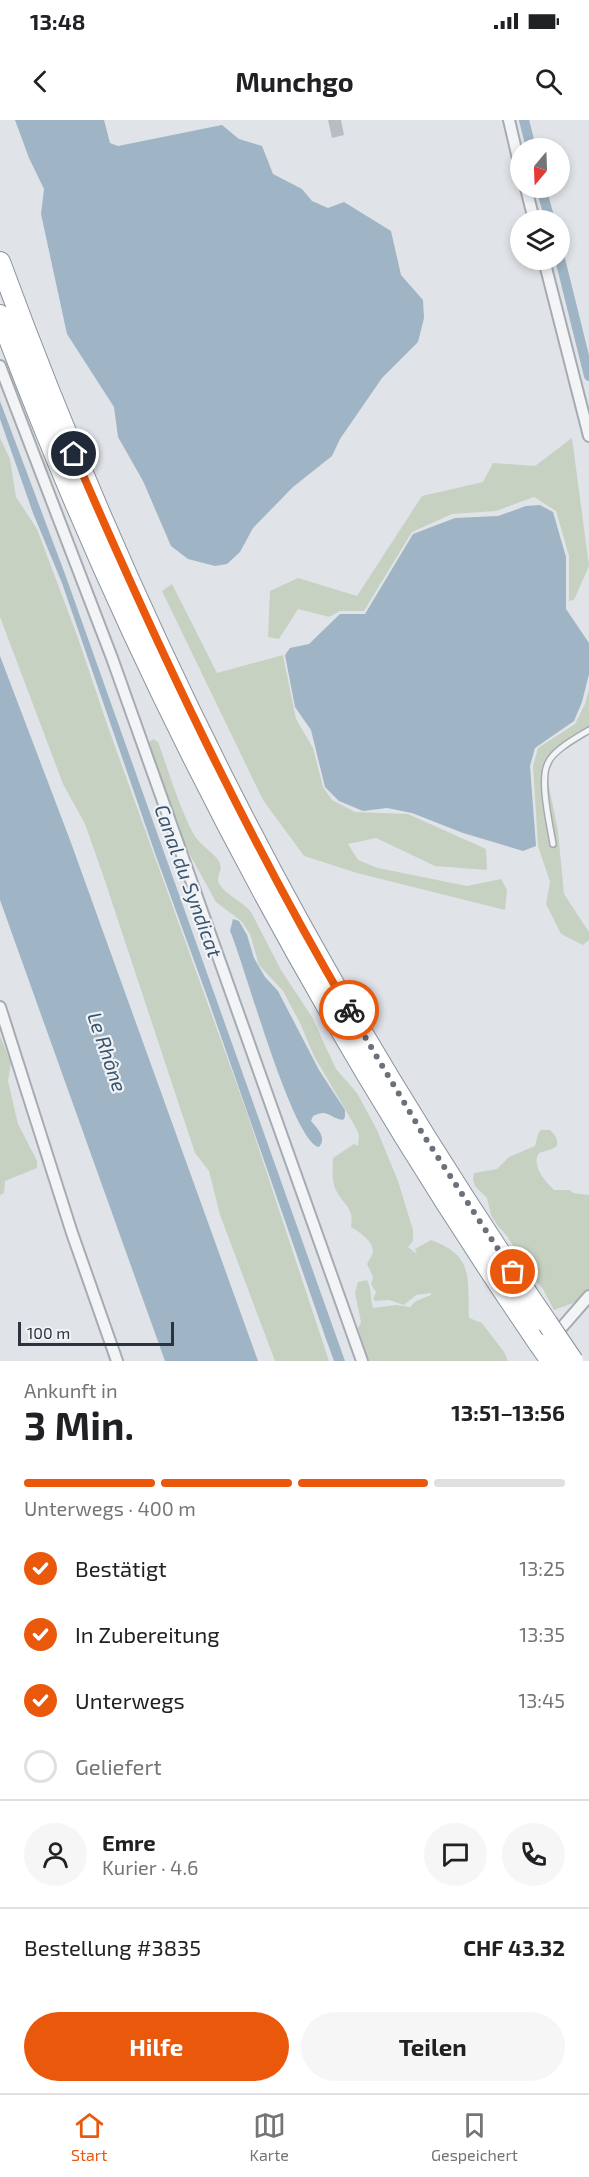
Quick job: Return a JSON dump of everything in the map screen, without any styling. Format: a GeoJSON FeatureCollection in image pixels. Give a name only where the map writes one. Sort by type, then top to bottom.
{"type":"FeatureCollection","features":[{"type":"Feature","properties":{"kind":"highway"},"geometry":{"type":"LineString","coordinates":[[0,262],[47,387],[100,514],[175,680],[237,806],[328,974],[390,1080],[457,1188],[556,1325],[573,1361]]}},
{"type":"Feature","properties":{"kind":"highway"},"geometry":{"type":"LineString","coordinates":[[0,315],[50,444],[109,582],[174,721],[253,876],[384,1106],[465,1234],[551,1361]]}},
{"type":"Feature","properties":{"kind":"street"},"geometry":{"type":"LineString","coordinates":[[509,120],[513,138]]}},
{"type":"Feature","properties":{"kind":"street"},"geometry":{"type":"LineString","coordinates":[[547,270],[589,436]]}},
{"type":"Feature","properties":{"kind":"street"},"geometry":{"type":"LineString","coordinates":[[0,366],[112,658],[362,1361]]}},
{"type":"Feature","properties":{"kind":"street"},"geometry":{"type":"LineString","coordinates":[[0,1007],[72,1233],[117,1361]]}},
{"type":"Feature","properties":{"kind":"street"},"geometry":{"type":"LineString","coordinates":[[556,1325],[589,1296]]}},
{"type":"Feature","properties":{"kind":"lane"},"geometry":{"type":"LineString","coordinates":[[553,843],[547,809],[545,777],[548,762],[565,746],[589,730]]}},
{"type":"Feature","properties":{"kind":"green space"},"geometry":{"type":"Polygon","coordinates":[[[0,438],[10,459],[16,497],[37,529],[78,638],[245,1107],[329,1361],[275,1361],[220,1215],[209,1171],[195,1153],[85,824],[63,784],[0,617],[0,438]]]}},
{"type":"Feature","properties":{"kind":"green space"},"geometry":{"type":"Polygon","coordinates":[[[572,438],[589,566],[574,600],[569,601],[569,556],[556,511],[534,497],[496,511],[452,514],[412,532],[364,611],[340,611],[329,617],[298,609],[279,639],[268,637],[270,591],[298,578],[357,596],[422,496],[483,482],[493,463],[535,466],[572,438]]]}},
{"type":"Feature","properties":{"kind":"green space"},"geometry":{"type":"Polygon","coordinates":[[[172,584],[217,673],[283,655],[296,719],[313,748],[323,787],[332,800],[355,812],[408,814],[486,849],[487,870],[435,866],[376,838],[348,844],[358,860],[378,868],[467,886],[501,879],[507,890],[505,910],[357,873],[304,856],[263,800],[162,591],[172,584]]]}},
{"type":"Feature","properties":{"kind":"green space"},"geometry":{"type":"Polygon","coordinates":[[[589,690],[589,726],[571,738],[544,762],[558,831],[564,894],[589,932],[589,940],[583,945],[561,934],[546,904],[550,882],[538,846],[533,766],[538,748],[575,724],[589,690]]]}},
{"type":"Feature","properties":{"kind":"green space"},"geometry":{"type":"Polygon","coordinates":[[[153,739],[158,742],[193,833],[219,861],[220,885],[251,912],[281,970],[312,1017],[336,1069],[357,1093],[377,1130],[398,1181],[413,1230],[413,1241],[408,1247],[417,1254],[415,1249],[431,1240],[455,1253],[466,1270],[469,1318],[482,1323],[508,1361],[368,1361],[358,1328],[361,1322],[355,1293],[358,1282],[367,1280],[373,1308],[396,1305],[410,1307],[431,1293],[416,1295],[404,1305],[389,1300],[375,1301],[373,1299],[376,1292],[371,1284],[373,1277],[367,1264],[372,1255],[372,1246],[366,1238],[351,1227],[350,1211],[337,1192],[333,1180],[333,1158],[354,1144],[358,1146],[359,1135],[314,1056],[283,991],[259,965],[250,934],[241,921],[216,902],[184,844],[147,744],[153,739]]]}},
{"type":"Feature","properties":{"kind":"green space"},"geometry":{"type":"Polygon","coordinates":[[[0,1036],[11,1063],[8,1081],[18,1124],[37,1161],[37,1168],[5,1181],[4,1193],[0,1195],[0,1036]]]}},
{"type":"Feature","properties":{"kind":"green space"},"geometry":{"type":"Polygon","coordinates":[[[541,1130],[550,1130],[556,1137],[557,1143],[557,1146],[552,1149],[539,1153],[537,1158],[538,1168],[543,1178],[554,1190],[570,1190],[573,1193],[589,1195],[589,1290],[579,1301],[554,1310],[543,1289],[491,1215],[487,1198],[475,1186],[473,1179],[474,1173],[497,1169],[509,1157],[535,1146],[541,1130]]]}},
{"type":"Feature","properties":{"kind":"water"},"geometry":{"type":"Polygon","coordinates":[[[15,120],[104,120],[110,143],[118,146],[222,125],[239,139],[262,146],[273,174],[302,189],[312,201],[328,208],[344,202],[391,231],[401,275],[423,300],[424,318],[418,342],[382,378],[340,439],[332,456],[293,487],[253,528],[240,552],[227,564],[215,566],[188,559],[171,546],[143,481],[118,437],[114,407],[67,334],[41,214],[44,189],[29,158],[15,120]]]}},
{"type":"Feature","properties":{"kind":"water","name":"Canal du Syndicat"},"geometry":{"type":"Polygon","coordinates":[[[0,401],[65,574],[345,1361],[334,1361],[326,1339],[62,583],[33,513],[0,419],[0,401]]]}},
{"type":"Feature","properties":{"kind":"water"},"geometry":{"type":"Polygon","coordinates":[[[540,505],[553,512],[566,557],[566,609],[589,643],[589,674],[582,702],[574,721],[535,748],[530,766],[536,846],[523,851],[463,833],[412,813],[387,808],[363,811],[339,801],[325,787],[311,730],[295,707],[285,655],[290,648],[309,644],[340,614],[365,614],[413,534],[455,518],[498,516],[526,506],[540,505]]]}},
{"type":"Feature","properties":{"kind":"water","name":"Le Rhône"},"geometry":{"type":"Polygon","coordinates":[[[0,656],[70,840],[258,1361],[165,1361],[0,900],[0,656]]]}},
{"type":"Feature","properties":{"kind":"water"},"geometry":{"type":"Polygon","coordinates":[[[233,919],[239,921],[247,935],[254,958],[265,977],[278,991],[319,1070],[345,1110],[343,1120],[325,1113],[313,1116],[311,1121],[322,1137],[319,1147],[308,1138],[283,1085],[230,931],[233,919]]]}},
{"type":"Feature","properties":{"kind":"building"},"geometry":{"type":"Polygon","coordinates":[[[328,120],[341,120],[344,135],[332,138],[328,120]]]}},
{"type":"Feature","properties":{"kind":"waterway"},"geometry":{"type":"LineString","coordinates":[[524,120],[528,138]]}},
{"type":"Feature","properties":{"kind":"waterway"},"geometry":{"type":"LineString","coordinates":[[544,198],[547,210]]}},
{"type":"Feature","properties":{"kind":"waterway"},"geometry":{"type":"LineString","coordinates":[[563,270],[589,376]]}},
{"type":"Feature","properties":{"kind":"way so far"},"geometry":{"type":"LineString","coordinates":[[349,1010],[424,1136],[513,1272]]}},
{"type":"Feature","properties":{"kind":"route"},"geometry":{"type":"LineString","coordinates":[[74,454],[154,636],[237,806],[349,1010]]}}]}
